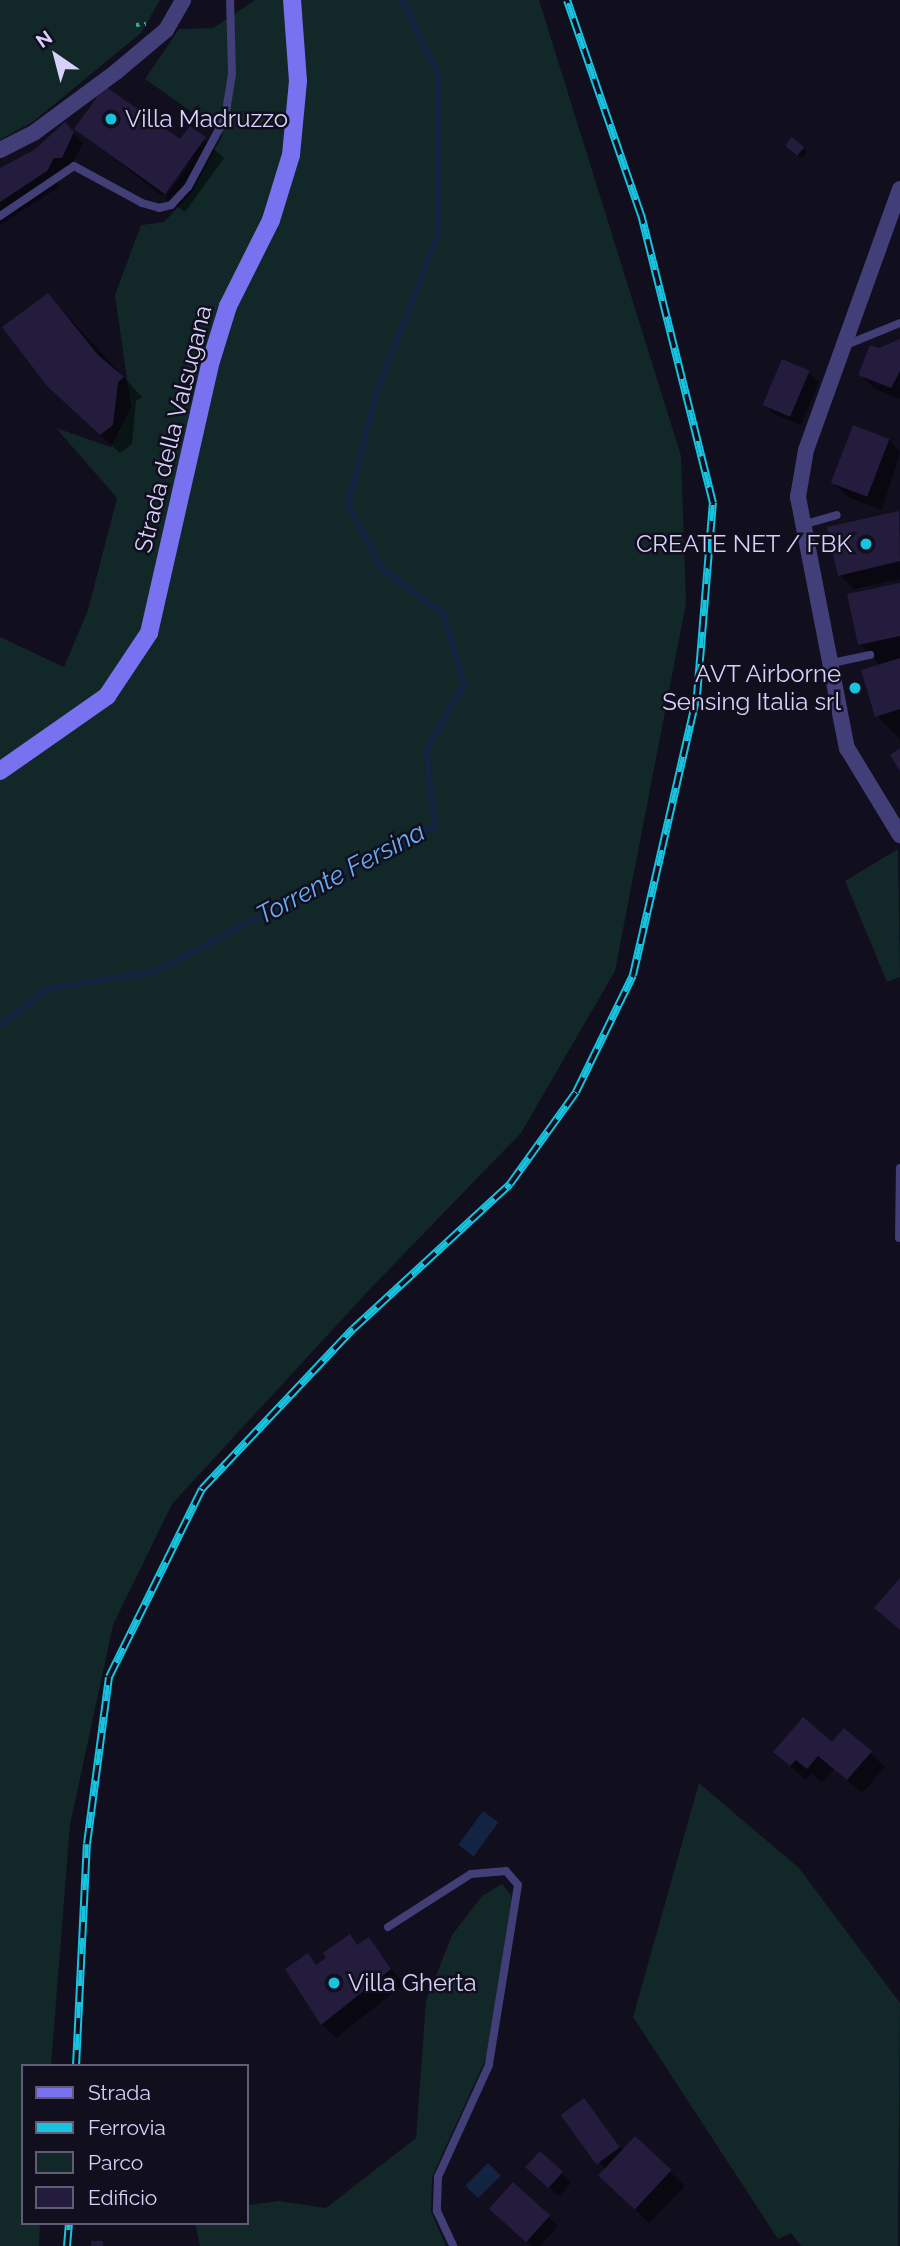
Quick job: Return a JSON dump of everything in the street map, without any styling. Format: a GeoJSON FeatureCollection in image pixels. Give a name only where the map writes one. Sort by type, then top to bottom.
{"type":"FeatureCollection","features":[{"type":"Feature","properties":{"kind":"main road","name":"Strada della Valsugana"},"geometry":{"type":"LineString","coordinates":[[0,771],[107,696],[149,633],[211,361],[228,306],[271,220],[291,155],[299,81],[292,0]]}},
{"type":"Feature","properties":{"kind":"street"},"geometry":{"type":"LineString","coordinates":[[2,144],[35,132],[116,72],[166,30],[183,0]]}},
{"type":"Feature","properties":{"kind":"street"},"geometry":{"type":"LineString","coordinates":[[900,189],[799,480],[802,525],[853,763],[900,835]]}},
{"type":"Feature","properties":{"kind":"lane"},"geometry":{"type":"LineString","coordinates":[[0,216],[74,166],[142,203],[159,208],[171,205],[188,187],[225,118],[232,74],[230,0]]}},
{"type":"Feature","properties":{"kind":"lane"},"geometry":{"type":"LineString","coordinates":[[846,345],[900,323]]}},
{"type":"Feature","properties":{"kind":"lane"},"geometry":{"type":"LineString","coordinates":[[802,525],[837,515]]}},
{"type":"Feature","properties":{"kind":"lane"},"geometry":{"type":"LineString","coordinates":[[832,663],[870,655]]}},
{"type":"Feature","properties":{"kind":"lane"},"geometry":{"type":"LineString","coordinates":[[899,1238],[900,1168]]}},
{"type":"Feature","properties":{"kind":"lane"},"geometry":{"type":"LineString","coordinates":[[388,1927],[471,1874],[506,1871],[518,1885],[489,2065],[438,2177],[438,2211],[453,2246]]}},
{"type":"Feature","properties":{"kind":"green space"},"geometry":{"type":"Polygon","coordinates":[[[0,0],[160,0],[141,33],[34,121],[0,140],[0,0]]]}},
{"type":"Feature","properties":{"kind":"green space"},"geometry":{"type":"Polygon","coordinates":[[[255,0],[539,0],[681,456],[686,603],[615,971],[521,1133],[370,1289],[172,1504],[113,1625],[70,1825],[51,2064],[21,2064],[21,2225],[40,2225],[39,2246],[0,2246],[0,637],[64,667],[88,610],[117,498],[56,428],[111,447],[131,407],[115,295],[141,225],[164,222],[192,192],[223,134],[145,79],[179,29],[213,28],[255,0]]]}},
{"type":"Feature","properties":{"kind":"green space"},"geometry":{"type":"Polygon","coordinates":[[[898,849],[900,977],[887,982],[845,881],[898,849]]]}},
{"type":"Feature","properties":{"kind":"green space"},"geometry":{"type":"Polygon","coordinates":[[[699,1783],[799,1868],[900,2003],[898,2246],[801,2246],[791,2233],[778,2239],[633,2017],[699,1783]]]}},
{"type":"Feature","properties":{"kind":"green space"},"geometry":{"type":"Polygon","coordinates":[[[502,1884],[511,1895],[512,1916],[487,2056],[432,2177],[431,2211],[446,2246],[200,2246],[195,2225],[248,2225],[248,2205],[279,2201],[326,2208],[416,2138],[426,2001],[452,1935],[482,1896],[502,1884]]]}},
{"type":"Feature","properties":{"kind":"water"},"geometry":{"type":"Polygon","coordinates":[[[483,1811],[498,1822],[474,1856],[458,1845],[483,1811]]]}},
{"type":"Feature","properties":{"kind":"water"},"geometry":{"type":"Polygon","coordinates":[[[488,2163],[501,2176],[478,2198],[465,2186],[488,2163]]]}},
{"type":"Feature","properties":{"kind":"building","name":"Villa Madruzzo"},"geometry":{"type":"Polygon","coordinates":[[[105,86],[180,139],[190,126],[206,137],[165,194],[74,129],[105,86]]]}},
{"type":"Feature","properties":{"kind":"building"},"geometry":{"type":"Polygon","coordinates":[[[65,122],[74,132],[62,158],[54,158],[47,171],[0,202],[0,168],[34,150],[65,122]]]}},
{"type":"Feature","properties":{"kind":"building"},"geometry":{"type":"Polygon","coordinates":[[[792,137],[804,147],[797,156],[785,145],[792,137]]]}},
{"type":"Feature","properties":{"kind":"building"},"geometry":{"type":"Polygon","coordinates":[[[48,293],[98,355],[124,377],[118,382],[113,425],[100,435],[47,386],[2,327],[48,293]]]}},
{"type":"Feature","properties":{"kind":"building"},"geometry":{"type":"Polygon","coordinates":[[[900,339],[900,371],[891,388],[858,375],[870,345],[879,348],[900,339]]]}},
{"type":"Feature","properties":{"kind":"building"},"geometry":{"type":"Polygon","coordinates":[[[782,359],[810,371],[790,417],[762,405],[782,359]]]}},
{"type":"Feature","properties":{"kind":"building"},"geometry":{"type":"Polygon","coordinates":[[[853,425],[889,439],[867,497],[831,483],[853,425]]]}},
{"type":"Feature","properties":{"kind":"building","name":"CREATE NET / FBK"},"geometry":{"type":"Polygon","coordinates":[[[899,511],[900,561],[838,576],[827,527],[899,511]]]}},
{"type":"Feature","properties":{"kind":"building"},"geometry":{"type":"Polygon","coordinates":[[[900,583],[900,636],[858,645],[847,594],[900,583]]]}},
{"type":"Feature","properties":{"kind":"building"},"geometry":{"type":"Polygon","coordinates":[[[900,658],[900,709],[875,717],[861,670],[900,658]]]}},
{"type":"Feature","properties":{"kind":"building"},"geometry":{"type":"Polygon","coordinates":[[[900,748],[900,771],[890,755],[900,748]]]}},
{"type":"Feature","properties":{"kind":"building"},"geometry":{"type":"Polygon","coordinates":[[[900,1578],[900,1630],[874,1608],[900,1578]]]}},
{"type":"Feature","properties":{"kind":"building"},"geometry":{"type":"Polygon","coordinates":[[[803,1717],[832,1742],[844,1728],[872,1751],[847,1780],[818,1756],[807,1769],[796,1760],[790,1766],[773,1752],[803,1717]]]}},
{"type":"Feature","properties":{"kind":"building","name":"Villa Gherta"},"geometry":{"type":"Polygon","coordinates":[[[350,1934],[357,1945],[369,1937],[391,1969],[321,2025],[285,1969],[308,1953],[316,1965],[326,1958],[323,1953],[350,1934]]]}},
{"type":"Feature","properties":{"kind":"building"},"geometry":{"type":"Polygon","coordinates":[[[584,2098],[620,2147],[596,2164],[561,2115],[584,2098]]]}},
{"type":"Feature","properties":{"kind":"building"},"geometry":{"type":"Polygon","coordinates":[[[635,2136],[672,2170],[635,2210],[598,2175],[635,2136]]]}},
{"type":"Feature","properties":{"kind":"building"},"geometry":{"type":"Polygon","coordinates":[[[540,2151],[563,2172],[548,2188],[525,2167],[540,2151]]]}},
{"type":"Feature","properties":{"kind":"building"},"geometry":{"type":"Polygon","coordinates":[[[513,2182],[550,2215],[526,2242],[489,2209],[513,2182]]]}},
{"type":"Feature","properties":{"kind":"building"},"geometry":{"type":"Polygon","coordinates":[[[91,2241],[103,2241],[103,2246],[91,2246],[91,2241]]]}},
{"type":"Feature","properties":{"kind":"waterway","name":"Torrente Fersina"},"geometry":{"type":"LineString","coordinates":[[0,1025],[49,988],[153,972],[435,826],[426,750],[464,685],[444,614],[382,569],[348,505],[376,394],[438,235],[438,74],[402,0]]}},
{"type":"Feature","properties":{"kind":"railway"},"geometry":{"type":"LineString","coordinates":[[76,2064],[87,1844],[109,1677],[202,1489],[353,1329],[510,1184],[576,1092],[633,975],[697,696],[713,503],[641,215],[567,0]]}},
{"type":"Feature","properties":{"kind":"railway"},"geometry":{"type":"LineString","coordinates":[[67,2246],[69,2225]]}},
{"type":"Feature","properties":{"kind":"place","name":"Villa Madruzzo"},"geometry":{"type":"Point","coordinates":[111,119]}},
{"type":"Feature","properties":{"kind":"place","name":"CREATE NET / FBK"},"geometry":{"type":"Point","coordinates":[866,544]}},
{"type":"Feature","properties":{"kind":"place","name":"AVT Airborne Sensing Italia srl"},"geometry":{"type":"Point","coordinates":[855,688]}},
{"type":"Feature","properties":{"kind":"place","name":"Villa Gherta"},"geometry":{"type":"Point","coordinates":[334,1983]}}]}
